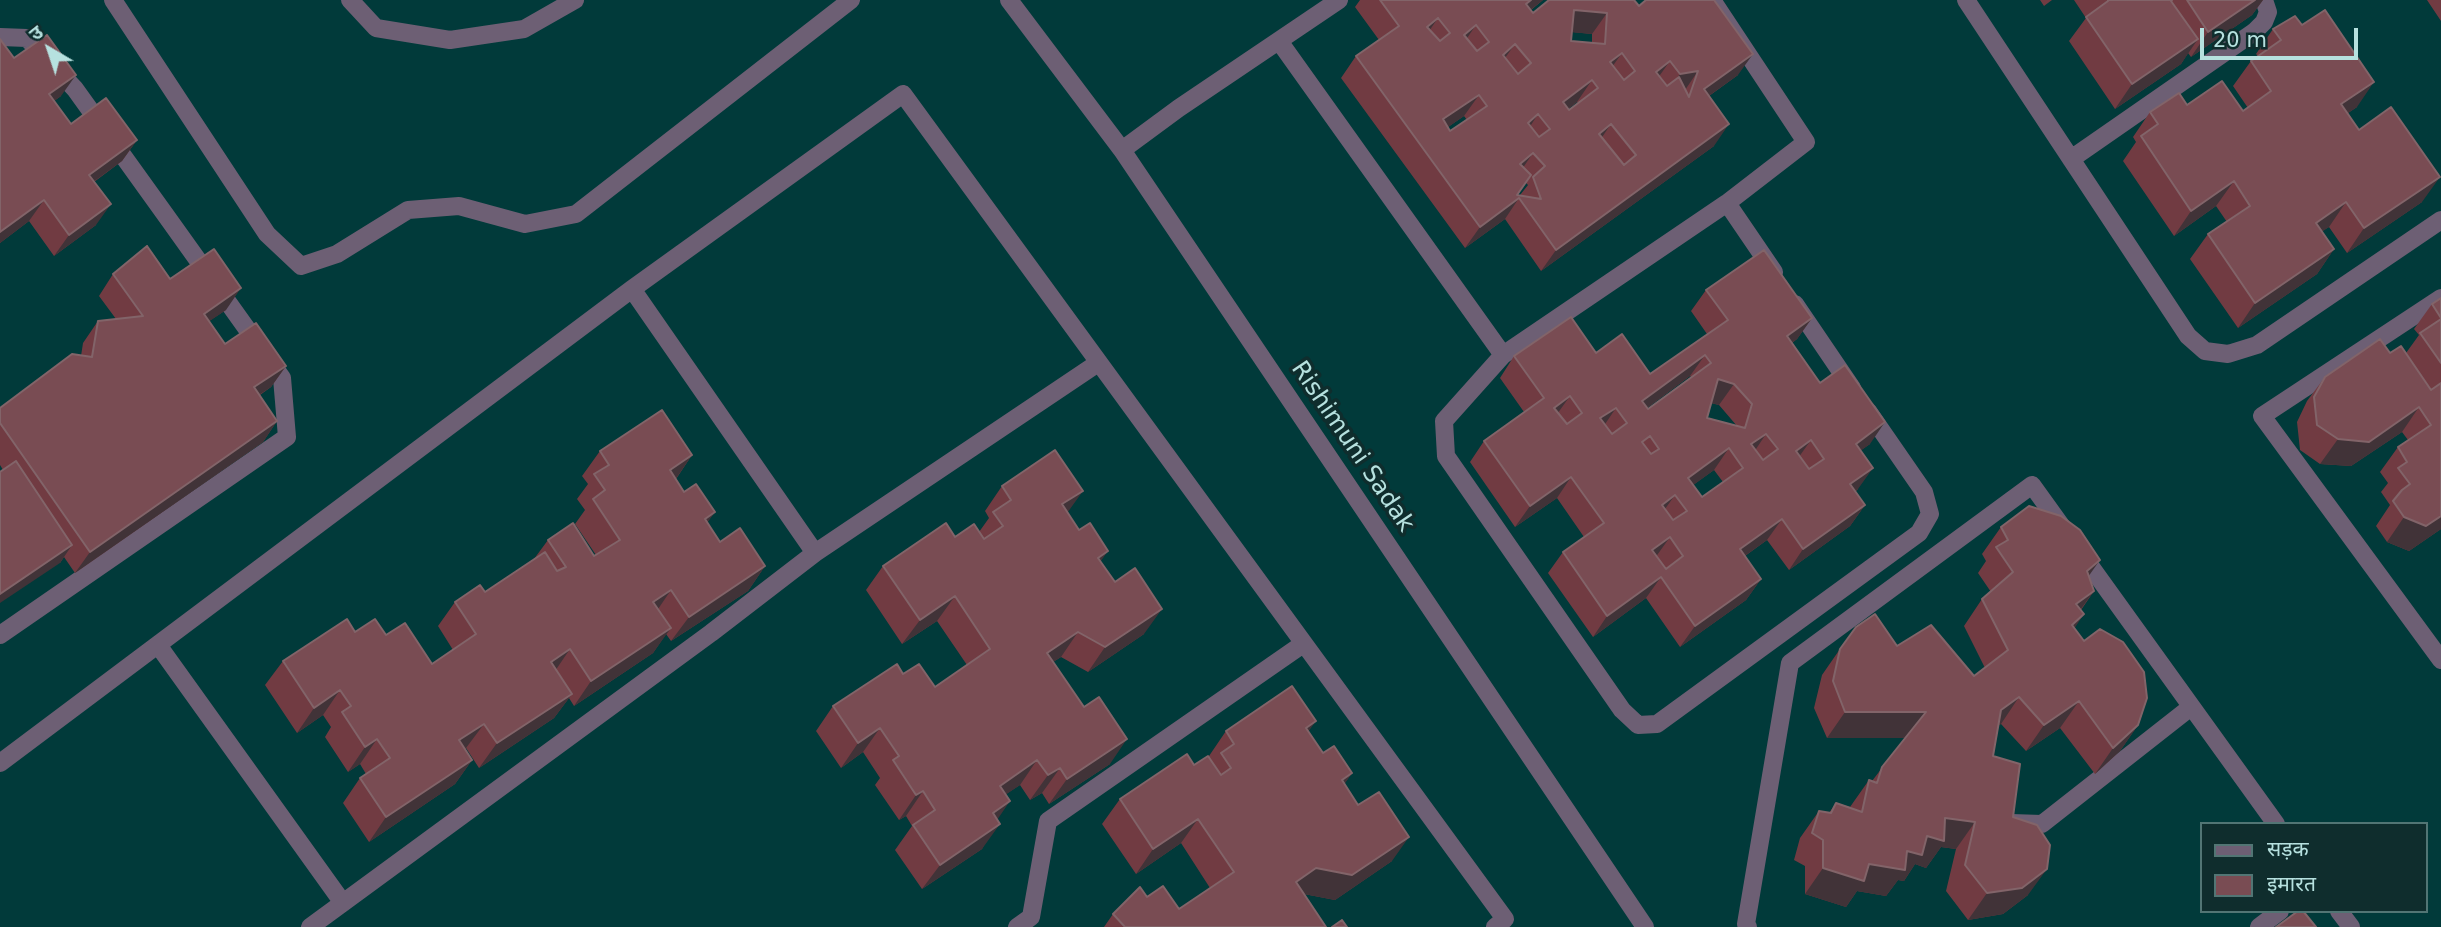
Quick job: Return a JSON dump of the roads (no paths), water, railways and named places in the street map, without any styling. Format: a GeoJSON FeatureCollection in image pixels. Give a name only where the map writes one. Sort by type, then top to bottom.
{"type":"FeatureCollection","features":[{"type":"Feature","properties":{"kind":"street"},"geometry":{"type":"LineString","coordinates":[[113,0],[267,234],[301,266],[337,254],[408,210],[459,206],[525,224],[576,214],[851,0]]}},
{"type":"Feature","properties":{"kind":"street"},"geometry":{"type":"LineString","coordinates":[[350,0],[376,28],[450,40],[524,29],[575,0]]}},
{"type":"Feature","properties":{"kind":"street","name":"Rishimuni Sadak"},"geometry":{"type":"LineString","coordinates":[[1009,0],[1122,149],[1645,927]]}},
{"type":"Feature","properties":{"kind":"street"},"geometry":{"type":"LineString","coordinates":[[1122,149],[1339,0]]}},
{"type":"Feature","properties":{"kind":"street"},"geometry":{"type":"LineString","coordinates":[[1712,0],[1806,142],[1727,203],[1503,355],[1444,421],[1446,456],[1622,710],[1638,725],[1657,724],[1919,533],[1930,514],[1924,492],[1727,203]]}},
{"type":"Feature","properties":{"kind":"street"},"geometry":{"type":"LineString","coordinates":[[1966,0],[2188,336],[2205,351],[2228,354],[2257,345],[2441,220]]}},
{"type":"Feature","properties":{"kind":"street"},"geometry":{"type":"LineString","coordinates":[[2071,159],[2254,32],[2264,22],[2268,12],[2264,0]]}},
{"type":"Feature","properties":{"kind":"street"},"geometry":{"type":"LineString","coordinates":[[0,37],[27,38],[75,89],[167,217],[282,378],[287,437],[0,635]]}},
{"type":"Feature","properties":{"kind":"street"},"geometry":{"type":"LineString","coordinates":[[1279,41],[1503,355]]}},
{"type":"Feature","properties":{"kind":"street"},"geometry":{"type":"LineString","coordinates":[[0,763],[632,289],[903,94],[1505,919],[1495,927]]}},
{"type":"Feature","properties":{"kind":"street"},"geometry":{"type":"LineString","coordinates":[[632,289],[816,553]]}},
{"type":"Feature","properties":{"kind":"street"},"geometry":{"type":"LineString","coordinates":[[2441,298],[2262,416],[2441,660]]}},
{"type":"Feature","properties":{"kind":"street"},"geometry":{"type":"LineString","coordinates":[[310,927],[816,553],[1098,363]]}},
{"type":"Feature","properties":{"kind":"street"},"geometry":{"type":"LineString","coordinates":[[1764,927],[1747,925],[1790,663],[2032,485],[2275,822]]}},
{"type":"Feature","properties":{"kind":"street"},"geometry":{"type":"LineString","coordinates":[[1029,923],[1048,821],[1303,644]]}},
{"type":"Feature","properties":{"kind":"street"},"geometry":{"type":"LineString","coordinates":[[158,645],[343,903]]}},
{"type":"Feature","properties":{"kind":"street"},"geometry":{"type":"LineString","coordinates":[[2006,823],[2042,824],[2191,707]]}},
{"type":"Feature","properties":{"kind":"street"},"geometry":{"type":"LineString","coordinates":[[2259,927],[2277,913]]}}]}
